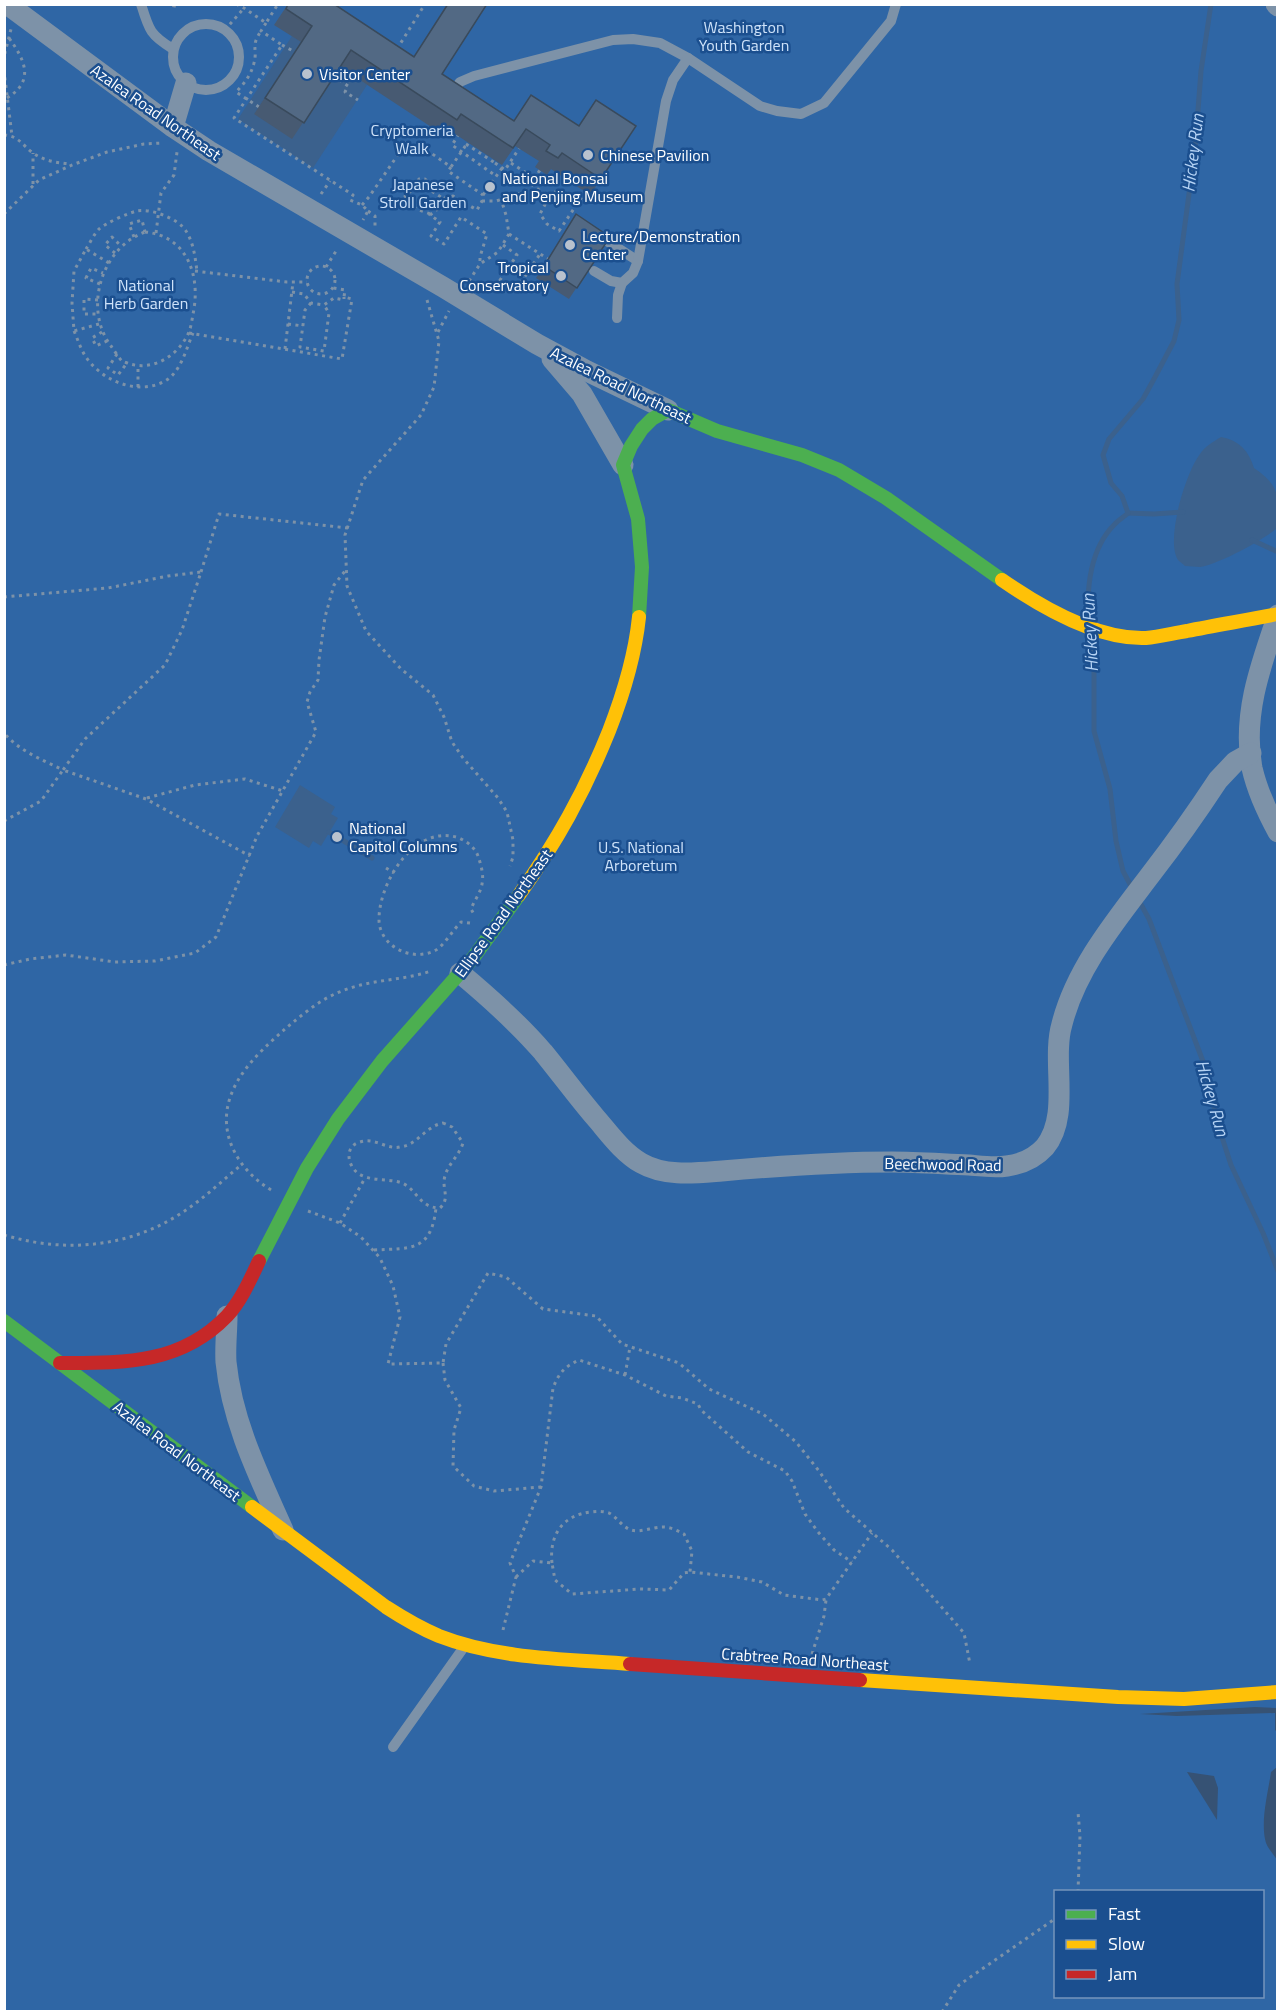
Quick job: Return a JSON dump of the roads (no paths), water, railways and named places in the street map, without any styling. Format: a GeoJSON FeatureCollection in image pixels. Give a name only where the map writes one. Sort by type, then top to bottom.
{"type":"FeatureCollection","features":[{"type":"Feature","properties":{"kind":"street","name":"Azalea Road Northeast"},"geometry":{"type":"LineString","coordinates":[[8,4],[173,135],[209,151],[537,344],[668,410],[717,431],[802,455],[839,470],[894,503],[1010,586],[1062,616],[1093,629],[1123,636],[1156,637],[1278,615]]}},
{"type":"Feature","properties":{"kind":"street"},"geometry":{"type":"LineString","coordinates":[[173,135],[186,83]]}},
{"type":"Feature","properties":{"kind":"street","name":"Ellipse Road Northeast"},"geometry":{"type":"LineString","coordinates":[[60,1363],[123,1363],[165,1355],[197,1341],[227,1316],[242,1295],[308,1168],[338,1119],[382,1061],[460,973],[506,915],[556,841],[591,776],[622,697],[636,637],[642,567],[638,519],[624,465],[582,394],[537,344]]}},
{"type":"Feature","properties":{"kind":"street"},"geometry":{"type":"LineString","coordinates":[[624,465],[631,446],[642,429],[668,410]]}},
{"type":"Feature","properties":{"kind":"street"},"geometry":{"type":"LineString","coordinates":[[1278,615],[1254,691],[1250,723],[1252,768],[1260,794],[1278,832]]}},
{"type":"Feature","properties":{"kind":"street","name":"Beechwood Road"},"geometry":{"type":"LineString","coordinates":[[460,973],[501,1007],[525,1031],[620,1146],[642,1164],[656,1169],[696,1173],[788,1166],[893,1162],[990,1167],[1025,1162],[1044,1148],[1052,1134],[1058,1114],[1058,1052],[1063,1020],[1079,979],[1119,916],[1228,768],[1242,756],[1251,753]]}},
{"type":"Feature","properties":{"kind":"street"},"geometry":{"type":"LineString","coordinates":[[227,1316],[226,1360],[232,1401],[248,1452],[284,1531]]}},
{"type":"Feature","properties":{"kind":"street","name":"Azalea Road Northeast"},"geometry":{"type":"LineString","coordinates":[[4,1321],[349,1580]]}},
{"type":"Feature","properties":{"kind":"street","name":"Crabtree Road Northeast"},"geometry":{"type":"LineString","coordinates":[[349,1580],[414,1624],[439,1636],[497,1652],[630,1664],[1164,1699],[1277,1692]]}},
{"type":"Feature","properties":{"kind":"lane"},"geometry":{"type":"LineString","coordinates":[[141,4],[147,24],[156,39],[173,49]]}},
{"type":"Feature","properties":{"kind":"lane"},"geometry":{"type":"LineString","coordinates":[[452,93],[460,82],[474,76],[613,40],[633,39],[660,43],[688,58],[760,106],[801,114],[824,103],[891,21],[896,4]]}},
{"type":"Feature","properties":{"kind":"lane"},"geometry":{"type":"LineString","coordinates":[[208,23],[229,32],[237,44],[239,62],[231,78],[222,86],[214,89],[196,89],[186,83],[174,69],[173,49],[178,38],[189,27],[208,23]]}},
{"type":"Feature","properties":{"kind":"lane"},"geometry":{"type":"LineString","coordinates":[[617,318],[618,295],[622,283],[633,273],[638,261],[666,101],[673,80],[688,58]]}},
{"type":"Feature","properties":{"kind":"lane"},"geometry":{"type":"LineString","coordinates":[[571,218],[638,261]]}},
{"type":"Feature","properties":{"kind":"lane"},"geometry":{"type":"LineString","coordinates":[[594,271],[611,281],[622,283]]}},
{"type":"Feature","properties":{"kind":"lane"},"geometry":{"type":"LineString","coordinates":[[393,1747],[466,1644]]}},
{"type":"Feature","properties":{"kind":"waterway","name":"Hickey Run"},"geometry":{"type":"LineString","coordinates":[[1089,618],[1088,594],[1095,556],[1106,534],[1128,513],[1122,496],[1111,483],[1103,455],[1109,439],[1143,399],[1174,341],[1179,320],[1177,284],[1195,149],[1201,71],[1211,4]]}},
{"type":"Feature","properties":{"kind":"waterway"},"geometry":{"type":"LineString","coordinates":[[1128,513],[1183,512]]}},
{"type":"Feature","properties":{"kind":"waterway"},"geometry":{"type":"LineString","coordinates":[[1252,540],[1278,552]]}},
{"type":"Feature","properties":{"kind":"waterway","name":"Hickey Run"},"geometry":{"type":"LineString","coordinates":[[1091,636],[1094,660],[1094,731],[1110,789],[1116,841],[1123,871],[1132,888]]}},
{"type":"Feature","properties":{"kind":"waterway"},"geometry":{"type":"LineString","coordinates":[[329,832],[372,858]]}},
{"type":"Feature","properties":{"kind":"waterway","name":"Hickey Run"},"geometry":{"type":"LineString","coordinates":[[1138,899],[1149,919],[1204,1064],[1219,1128],[1231,1165],[1278,1271]]}},
{"type":"Feature","properties":{"kind":"place","name":"Visitor Center"},"geometry":{"type":"Point","coordinates":[307,74]}},
{"type":"Feature","properties":{"kind":"place","name":"Chinese Pavilion"},"geometry":{"type":"Point","coordinates":[588,155]}},
{"type":"Feature","properties":{"kind":"place","name":"National Bonsai and Penjing Museum"},"geometry":{"type":"Point","coordinates":[490,187]}},
{"type":"Feature","properties":{"kind":"place","name":"Lecture/Demonstration Center"},"geometry":{"type":"Point","coordinates":[570,245]}},
{"type":"Feature","properties":{"kind":"place","name":"Tropical Conservatory"},"geometry":{"type":"Point","coordinates":[561,276]}},
{"type":"Feature","properties":{"kind":"place","name":"National Capitol Columns"},"geometry":{"type":"Point","coordinates":[337,837]}},
{"type":"Feature","properties":{"kind":"park label","name":"Washington Youth Garden"},"geometry":{"type":"Point","coordinates":[744,36]}},
{"type":"Feature","properties":{"kind":"park label","name":"Cryptomeria Walk"},"geometry":{"type":"Point","coordinates":[412,139]}},
{"type":"Feature","properties":{"kind":"park label","name":"Japanese Stroll Garden"},"geometry":{"type":"Point","coordinates":[423,193]}},
{"type":"Feature","properties":{"kind":"park label","name":"National Herb Garden"},"geometry":{"type":"Point","coordinates":[146,294]}},
{"type":"Feature","properties":{"kind":"park label","name":"U.S. National Arboretum"},"geometry":{"type":"Point","coordinates":[641,856]}}]}
